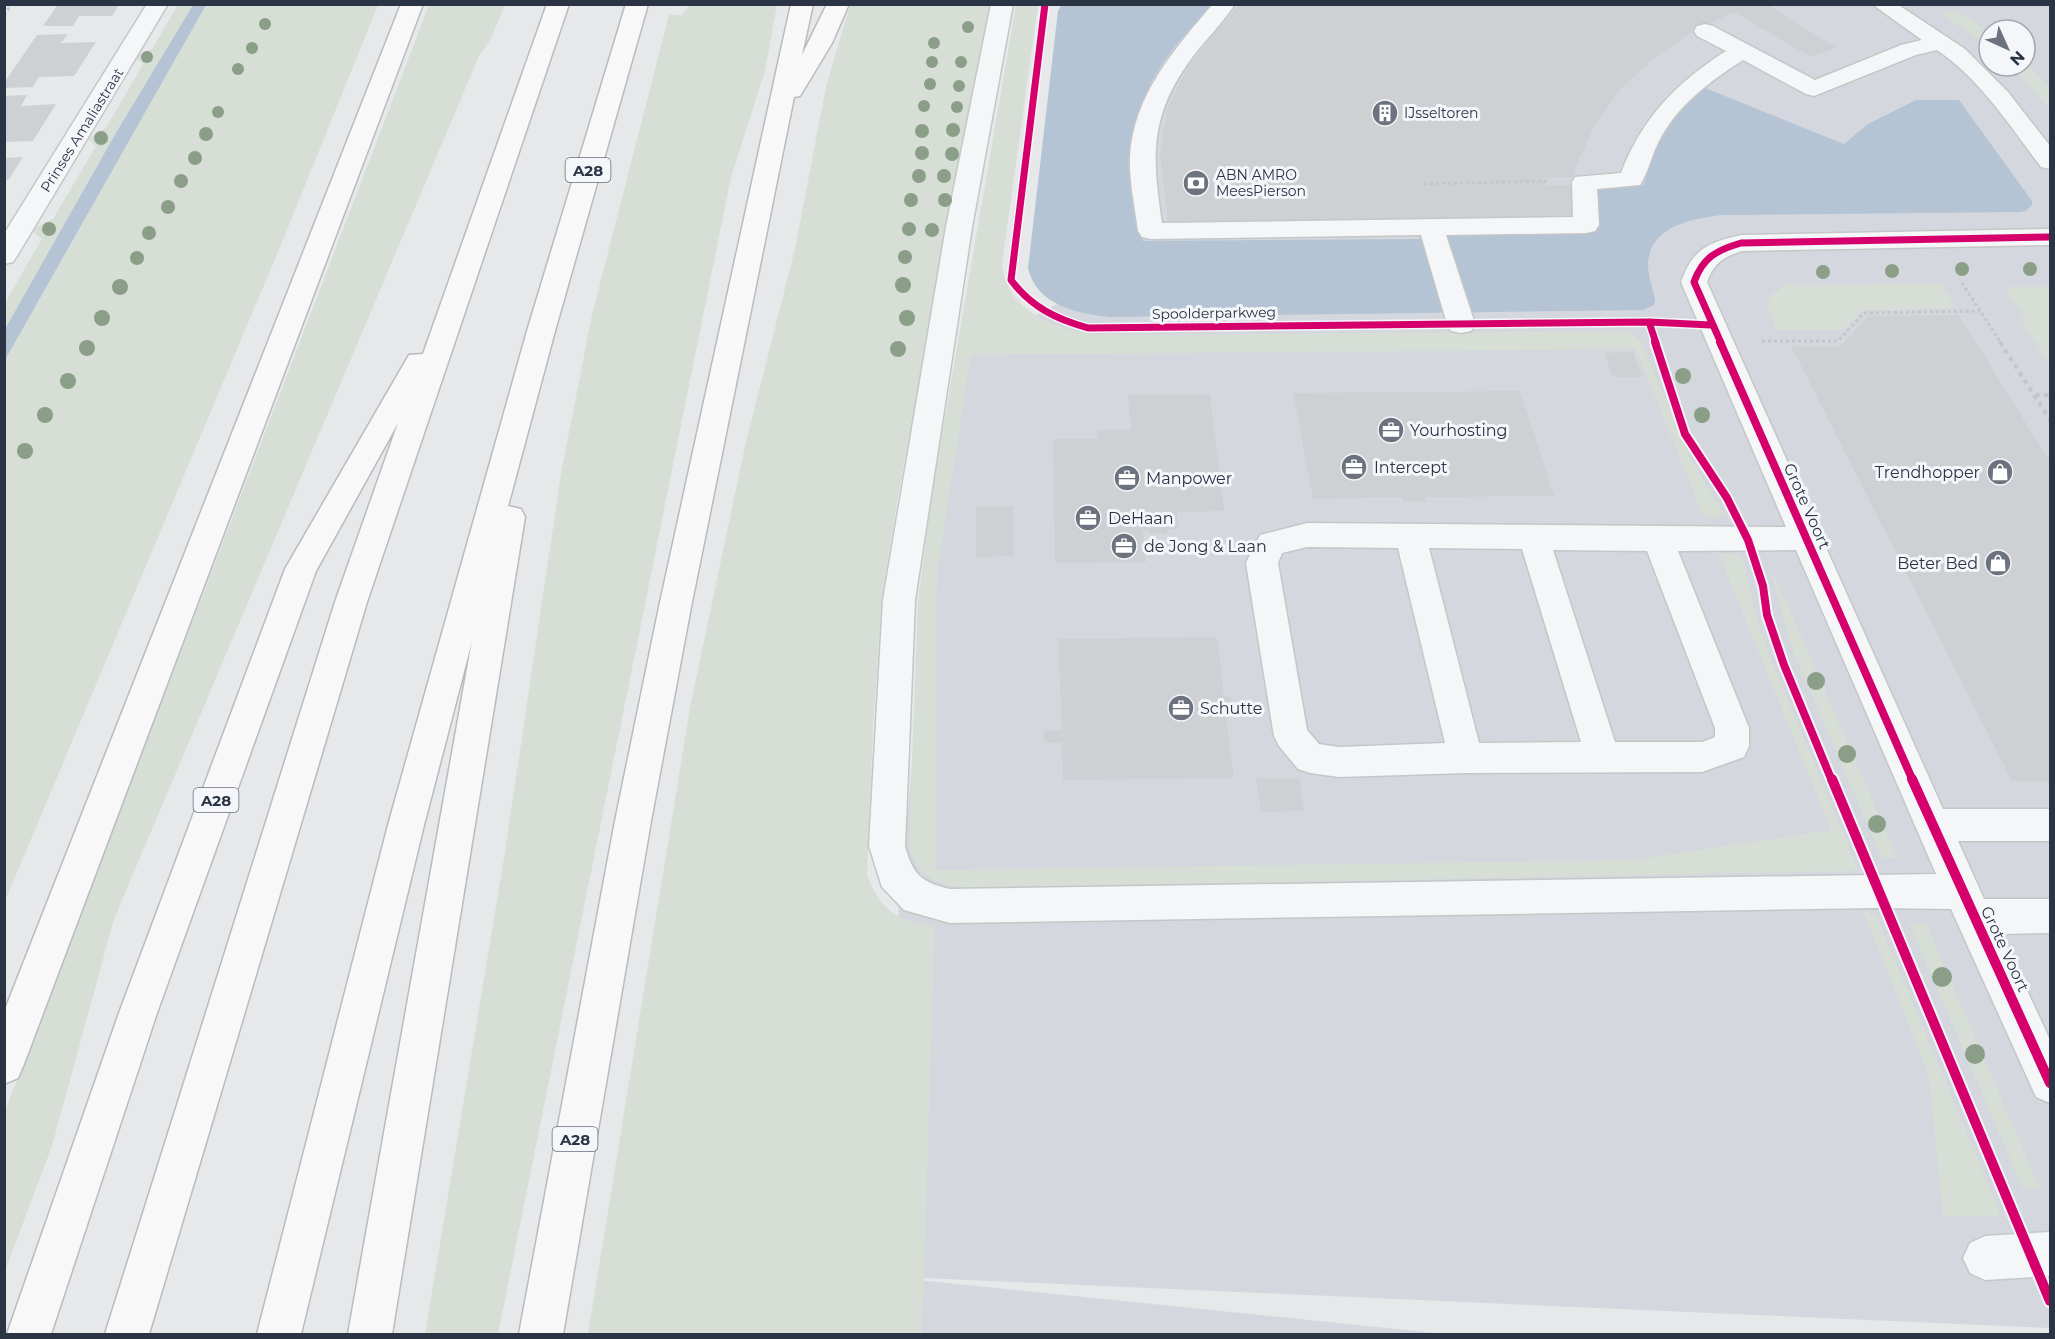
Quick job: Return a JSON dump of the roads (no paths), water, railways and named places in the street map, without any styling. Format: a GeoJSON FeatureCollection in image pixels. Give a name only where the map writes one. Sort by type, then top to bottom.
{"type":"FeatureCollection","features":[{"type":"Feature","properties":{"kind":"highway"},"geometry":{"type":"LineString","coordinates":[[4,1064],[412,4]]}},
{"type":"Feature","properties":{"kind":"highway","name":"A28"},"geometry":{"type":"LineString","coordinates":[[541,1335],[637,798],[802,4]]}},
{"type":"Feature","properties":{"kind":"highway","name":"A28"},"geometry":{"type":"LineString","coordinates":[[781,110],[821,43],[838,4]]}},
{"type":"Feature","properties":{"kind":"highway","name":"A28"},"geometry":{"type":"LineString","coordinates":[[127,1335],[351,602],[557,7]]}},
{"type":"Feature","properties":{"kind":"highway","name":"A28"},"geometry":{"type":"LineString","coordinates":[[279,1335],[406,825],[541,331],[636,7]]}},
{"type":"Feature","properties":{"kind":"highway","name":"A28"},"geometry":{"type":"LineString","coordinates":[[30,1335],[138,1013],[301,569],[460,290]]}},
{"type":"Feature","properties":{"kind":"highway","name":"A28"},"geometry":{"type":"LineString","coordinates":[[370,1335],[541,331]]}},
{"type":"Feature","properties":{"kind":"street","name":"Prinses Amaliastraat"},"geometry":{"type":"LineString","coordinates":[[4,256],[158,4]]}},
{"type":"Feature","properties":{"kind":"street"},"geometry":{"type":"LineString","coordinates":[[1002,4],[959,226],[899,600],[887,846],[895,875],[917,897],[950,906],[1865,891],[2050,916]]}},
{"type":"Feature","properties":{"kind":"street"},"geometry":{"type":"LineString","coordinates":[[1225,4],[1190,44],[1165,80],[1147,124],[1142,157],[1151,231],[1432,231],[1586,225],[1584,182],[1631,180],[1647,140],[1669,107],[1702,76],[1742,51]]}},
{"type":"Feature","properties":{"kind":"street"},"geometry":{"type":"LineString","coordinates":[[1882,4],[1957,54],[2000,97],[2050,162]]}},
{"type":"Feature","properties":{"kind":"street"},"geometry":{"type":"LineString","coordinates":[[1705,31],[1814,89],[1898,54],[1940,43]]}},
{"type":"Feature","properties":{"kind":"street"},"geometry":{"type":"LineString","coordinates":[[1432,231],[1459,320]]}},
{"type":"Feature","properties":{"kind":"street","name":"Grote Voort"},"geometry":{"type":"LineString","coordinates":[[2050,237],[1741,243],[1715,250],[1700,264],[1694,282],[1804,538],[2050,1083]]}},
{"type":"Feature","properties":{"kind":"street"},"geometry":{"type":"LineString","coordinates":[[1658,539],[1732,728],[1732,746],[1702,757],[1466,758],[1339,762],[1310,758],[1291,736],[1262,563],[1271,544],[1307,535],[1658,539],[1804,538]]}},
{"type":"Feature","properties":{"kind":"street"},"geometry":{"type":"LineString","coordinates":[[1410,536],[1466,758]]}},
{"type":"Feature","properties":{"kind":"street"},"geometry":{"type":"LineString","coordinates":[[1534,538],[1603,757]]}},
{"type":"Feature","properties":{"kind":"street"},"geometry":{"type":"LineString","coordinates":[[1935,825],[2050,825]]}},
{"type":"Feature","properties":{"kind":"street"},"geometry":{"type":"LineString","coordinates":[[1985,1258],[2050,1254]]}},
{"type":"Feature","properties":{"kind":"water"},"geometry":{"type":"Polygon","coordinates":[[[1062,4],[1213,5],[1169,54],[1152,82],[1140,112],[1135,160],[1136,193],[1143,241],[1419,239],[1420,236],[1439,236],[1592,185],[1643,185],[1657,146],[1678,113],[1705,88],[1844,144],[1868,124],[1916,100],[1959,100],[2032,201],[2032,205],[2026,211],[2019,212],[1723,215],[1687,222],[1665,233],[1650,251],[1648,269],[1655,300],[1654,305],[1643,310],[1110,317],[1085,313],[1072,310],[1049,299],[1033,281],[1028,268],[1058,11],[1062,4]]]}},
{"type":"Feature","properties":{"kind":"water"},"geometry":{"type":"Polygon","coordinates":[[[193,5],[206,5],[5,360],[5,329],[117,131],[193,5]]]}},
{"type":"Feature","properties":{"kind":"place","name":"IJsseltoren"},"geometry":{"type":"Point","coordinates":[1385,113]}},
{"type":"Feature","properties":{"kind":"place","name":"ABN AMRO MeesPierson"},"geometry":{"type":"Point","coordinates":[1196,183]}},
{"type":"Feature","properties":{"kind":"place","name":"Yourhosting"},"geometry":{"type":"Point","coordinates":[1391,430]}},
{"type":"Feature","properties":{"kind":"place","name":"Intercept"},"geometry":{"type":"Point","coordinates":[1354,467]}},
{"type":"Feature","properties":{"kind":"place","name":"Trendhopper"},"geometry":{"type":"Point","coordinates":[2000,472]}},
{"type":"Feature","properties":{"kind":"place","name":"Manpower"},"geometry":{"type":"Point","coordinates":[1127,478]}},
{"type":"Feature","properties":{"kind":"place","name":"DeHaan"},"geometry":{"type":"Point","coordinates":[1088,518]}},
{"type":"Feature","properties":{"kind":"place","name":"de Jong & Laan"},"geometry":{"type":"Point","coordinates":[1124,546]}},
{"type":"Feature","properties":{"kind":"place","name":"Beter Bed"},"geometry":{"type":"Point","coordinates":[1998,563]}},
{"type":"Feature","properties":{"kind":"place","name":"Schutte"},"geometry":{"type":"Point","coordinates":[1181,708]}}]}
